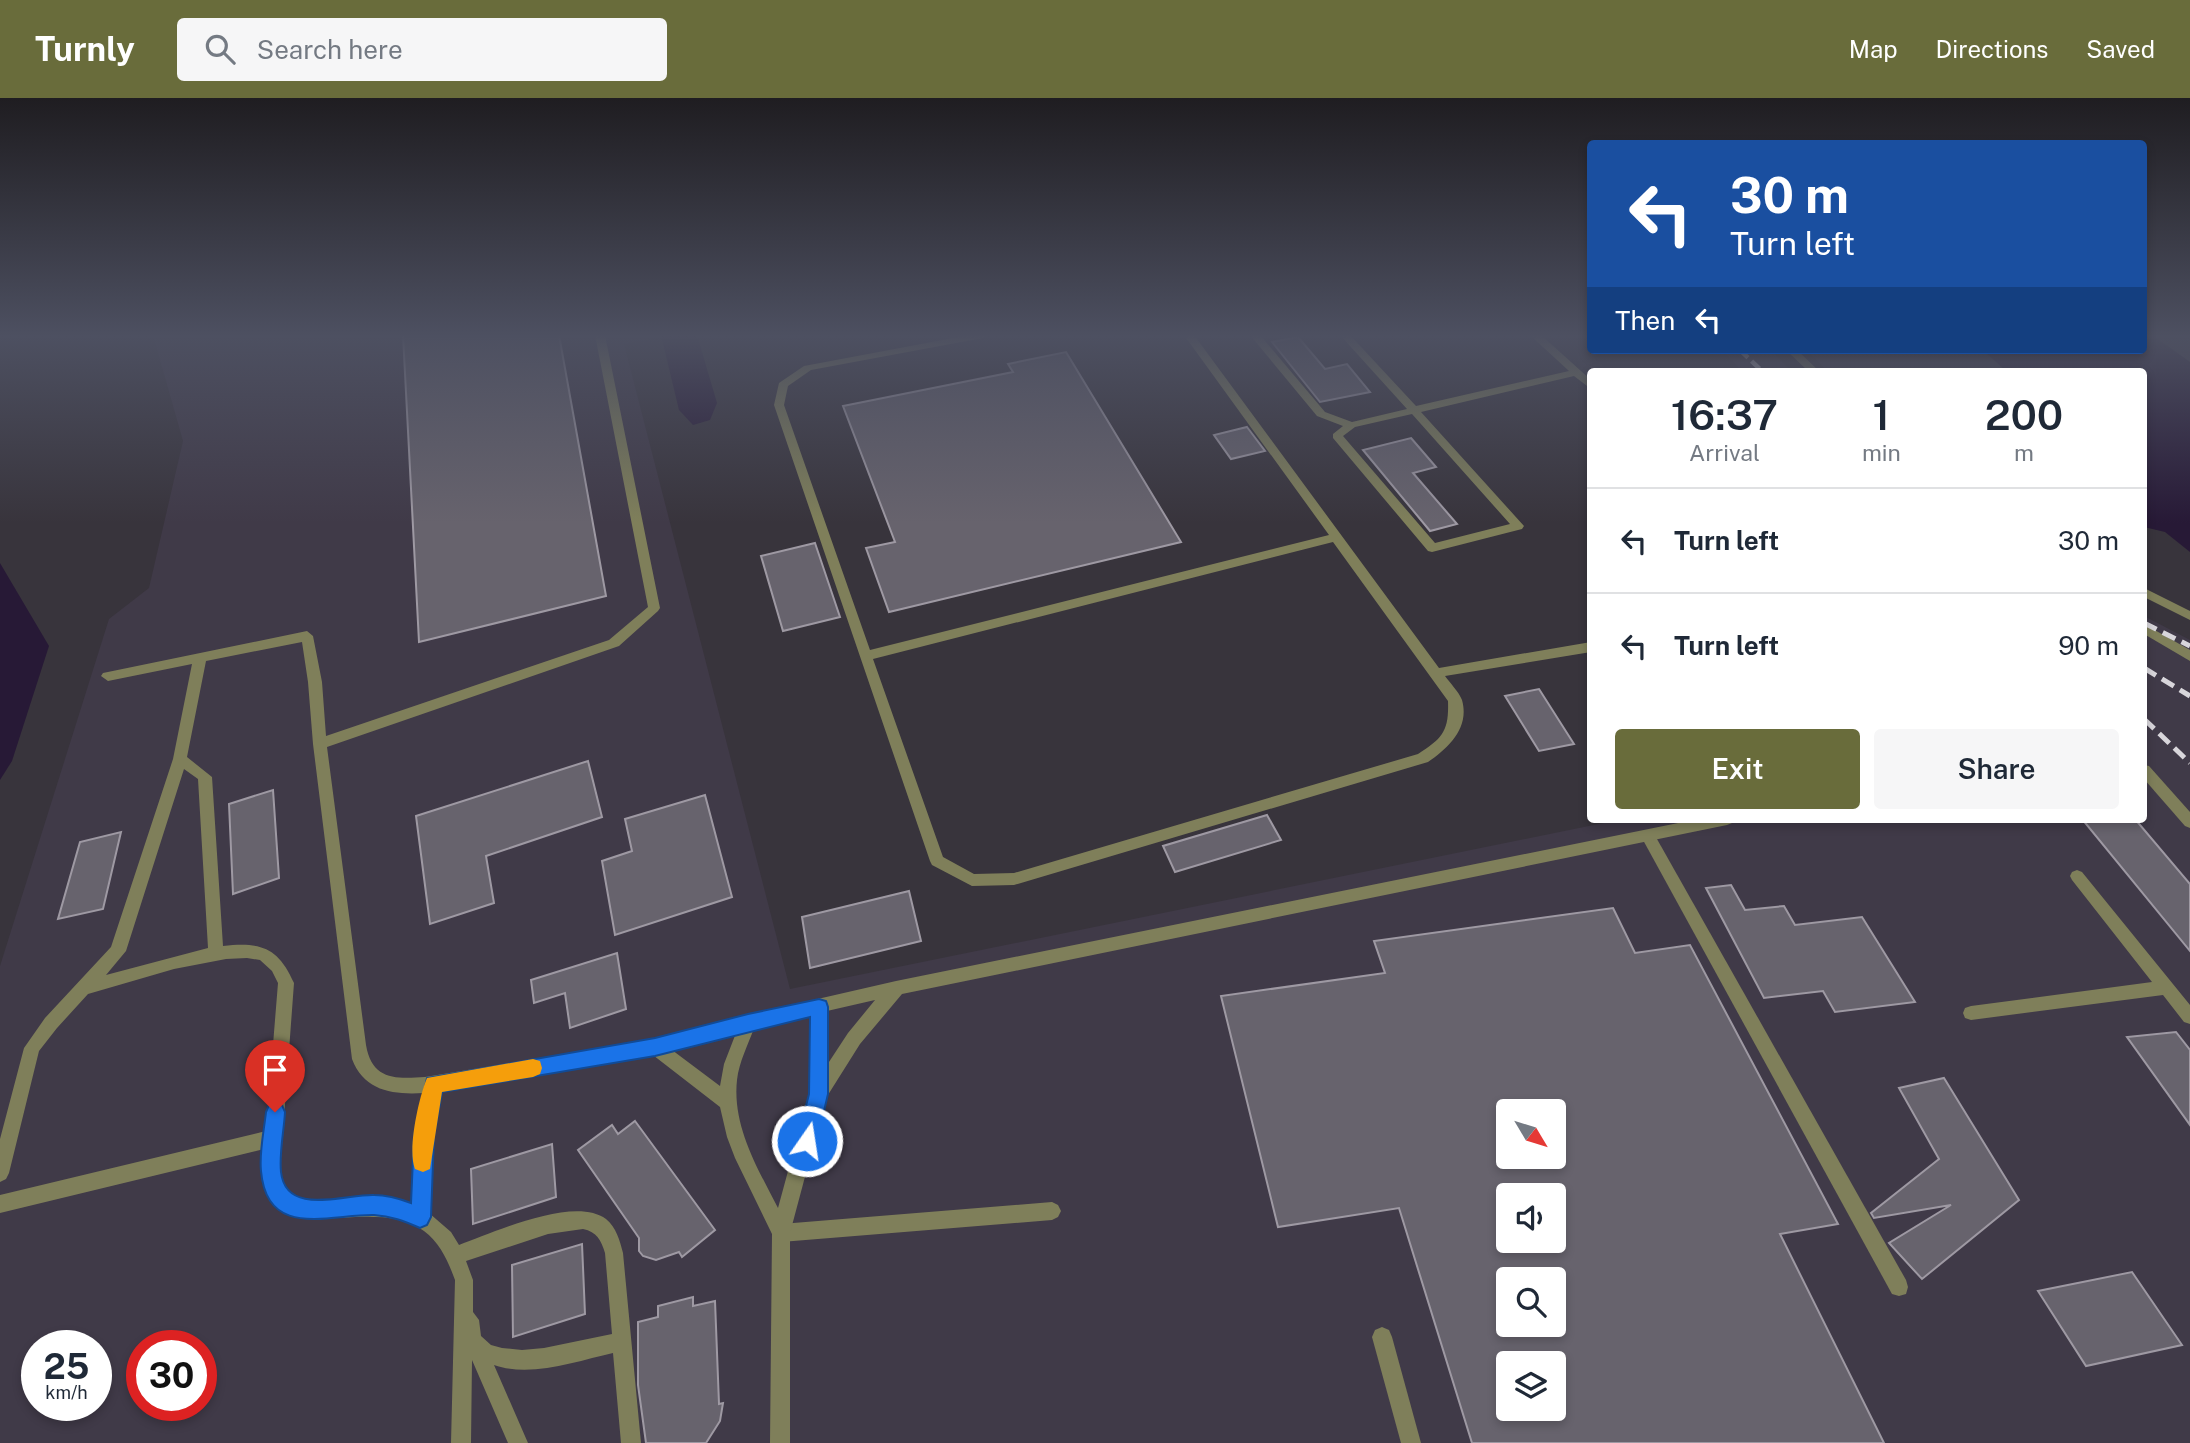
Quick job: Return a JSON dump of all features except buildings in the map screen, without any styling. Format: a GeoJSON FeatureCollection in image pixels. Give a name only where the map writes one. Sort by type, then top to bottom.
{"type":"FeatureCollection","features":[{"type":"Feature","properties":{"kind":"street"},"geometry":{"type":"LineString","coordinates":[[320,744],[614,643],[654,608],[612,398]]}},
{"type":"Feature","properties":{"kind":"street"},"geometry":{"type":"LineString","coordinates":[[780,398],[779,405],[936,861],[972,880],[1014,879],[1423,758],[1444,744],[1457,724],[1455,700],[1235,398]]}},
{"type":"Feature","properties":{"kind":"street"},"geometry":{"type":"LineString","coordinates":[[1307,398],[1321,414],[1350,425]]}},
{"type":"Feature","properties":{"kind":"street"},"geometry":{"type":"LineString","coordinates":[[1404,398],[1415,410],[1518,526],[1432,548],[1337,436],[1350,425],[1415,410],[1468,398]]}},
{"type":"Feature","properties":{"kind":"street"},"geometry":{"type":"LineString","coordinates":[[866,656],[1336,537]]}},
{"type":"Feature","properties":{"kind":"street"},"geometry":{"type":"LineString","coordinates":[[2147,594],[2190,616]]}},
{"type":"Feature","properties":{"kind":"street"},"geometry":{"type":"LineString","coordinates":[[2147,630],[2190,656]]}},
{"type":"Feature","properties":{"kind":"street"},"geometry":{"type":"LineString","coordinates":[[108,676],[307,636],[315,681],[320,744],[358,1045],[364,1068],[378,1081],[403,1086],[434,1084],[655,1047],[748,1022],[896,988],[1707,823]]}},
{"type":"Feature","properties":{"kind":"street"},"geometry":{"type":"LineString","coordinates":[[1435,673],[1587,648]]}},
{"type":"Feature","properties":{"kind":"street"},"geometry":{"type":"LineString","coordinates":[[0,1173],[32,1048],[118,951],[180,759],[200,658]]}},
{"type":"Feature","properties":{"kind":"street"},"geometry":{"type":"LineString","coordinates":[[180,759],[205,777],[216,953]]}},
{"type":"Feature","properties":{"kind":"street"},"geometry":{"type":"LineString","coordinates":[[2147,774],[2190,822]]}},
{"type":"Feature","properties":{"kind":"street"},"geometry":{"type":"LineString","coordinates":[[1648,835],[1899,1287]]}},
{"type":"Feature","properties":{"kind":"street"},"geometry":{"type":"LineString","coordinates":[[2077,876],[2190,1017]]}},
{"type":"Feature","properties":{"kind":"street"},"geometry":{"type":"LineString","coordinates":[[82,989],[216,953],[244,949],[265,954],[279,966],[286,983],[271,1172],[277,1190],[288,1205],[309,1210],[372,1205],[393,1207],[420,1217],[439,1233],[457,1255],[464,1280],[461,1443]]}},
{"type":"Feature","properties":{"kind":"street"},"geometry":{"type":"LineString","coordinates":[[1971,1013],[2168,987]]}},
{"type":"Feature","properties":{"kind":"street"},"geometry":{"type":"LineString","coordinates":[[818,1094],[866,1019],[896,988]]}},
{"type":"Feature","properties":{"kind":"street"},"geometry":{"type":"LineString","coordinates":[[780,1443],[781,1233],[818,1094],[819,1007]]}},
{"type":"Feature","properties":{"kind":"street"},"geometry":{"type":"LineString","coordinates":[[748,1022],[729,1079],[727,1102],[732,1129],[781,1233]]}},
{"type":"Feature","properties":{"kind":"street"},"geometry":{"type":"LineString","coordinates":[[655,1047],[727,1102]]}},
{"type":"Feature","properties":{"kind":"street"},"geometry":{"type":"LineString","coordinates":[[420,1217],[424,1136],[434,1084]]}},
{"type":"Feature","properties":{"kind":"street"},"geometry":{"type":"LineString","coordinates":[[0,1204],[273,1138]]}},
{"type":"Feature","properties":{"kind":"street"},"geometry":{"type":"LineString","coordinates":[[781,1233],[1052,1210]]}},
{"type":"Feature","properties":{"kind":"street"},"geometry":{"type":"LineString","coordinates":[[457,1255],[570,1218],[593,1221],[608,1233],[614,1253],[631,1443]]}},
{"type":"Feature","properties":{"kind":"street"},"geometry":{"type":"LineString","coordinates":[[464,1302],[474,1342],[518,1443]]}},
{"type":"Feature","properties":{"kind":"street"},"geometry":{"type":"LineString","coordinates":[[1382,1337],[1411,1443]]}},
{"type":"Feature","properties":{"kind":"street"},"geometry":{"type":"LineString","coordinates":[[474,1342],[489,1355],[518,1361],[622,1341]]}},
{"type":"Feature","properties":{"kind":"shaded area"},"geometry":{"type":"Polygon","coordinates":[[[171,398],[638,398],[790,989],[1603,823],[2147,823],[2147,618],[2190,640],[2190,1443],[0,1443],[0,966],[109,619],[149,588],[183,441],[171,398]]]}},
{"type":"Feature","properties":{"kind":"shaded area"},"geometry":{"type":"Polygon","coordinates":[[[676,398],[715,398],[717,403],[710,420],[693,425],[679,410],[676,398]]]}},
{"type":"Feature","properties":{"kind":"shaded area"},"geometry":{"type":"Polygon","coordinates":[[[2147,398],[2190,398],[2190,552],[2165,532],[2147,528],[2147,398]]]}},
{"type":"Feature","properties":{"kind":"shaded area"},"geometry":{"type":"Polygon","coordinates":[[[0,563],[49,646],[12,761],[0,780],[0,563]]]}},
{"type":"Feature","properties":{"kind":"railway"},"geometry":{"type":"LineString","coordinates":[[2147,624],[2190,646]]}},
{"type":"Feature","properties":{"kind":"railway"},"geometry":{"type":"LineString","coordinates":[[2147,670],[2190,696]]}},
{"type":"Feature","properties":{"kind":"railway"},"geometry":{"type":"LineString","coordinates":[[2147,722],[2190,763]]}},
{"type":"Feature","properties":{"kind":"slow traffic"},"geometry":{"type":"LineString","coordinates":[[423,1162],[424,1136],[434,1084],[533,1068]]}},
{"type":"Feature","properties":{"kind":"route"},"geometry":{"type":"LineString","coordinates":[[275,1112],[271,1172],[277,1190],[288,1205],[309,1210],[372,1205],[393,1207],[420,1217],[424,1136],[434,1084],[655,1047],[748,1022],[819,1007],[818,1094],[807,1141]]}}]}
